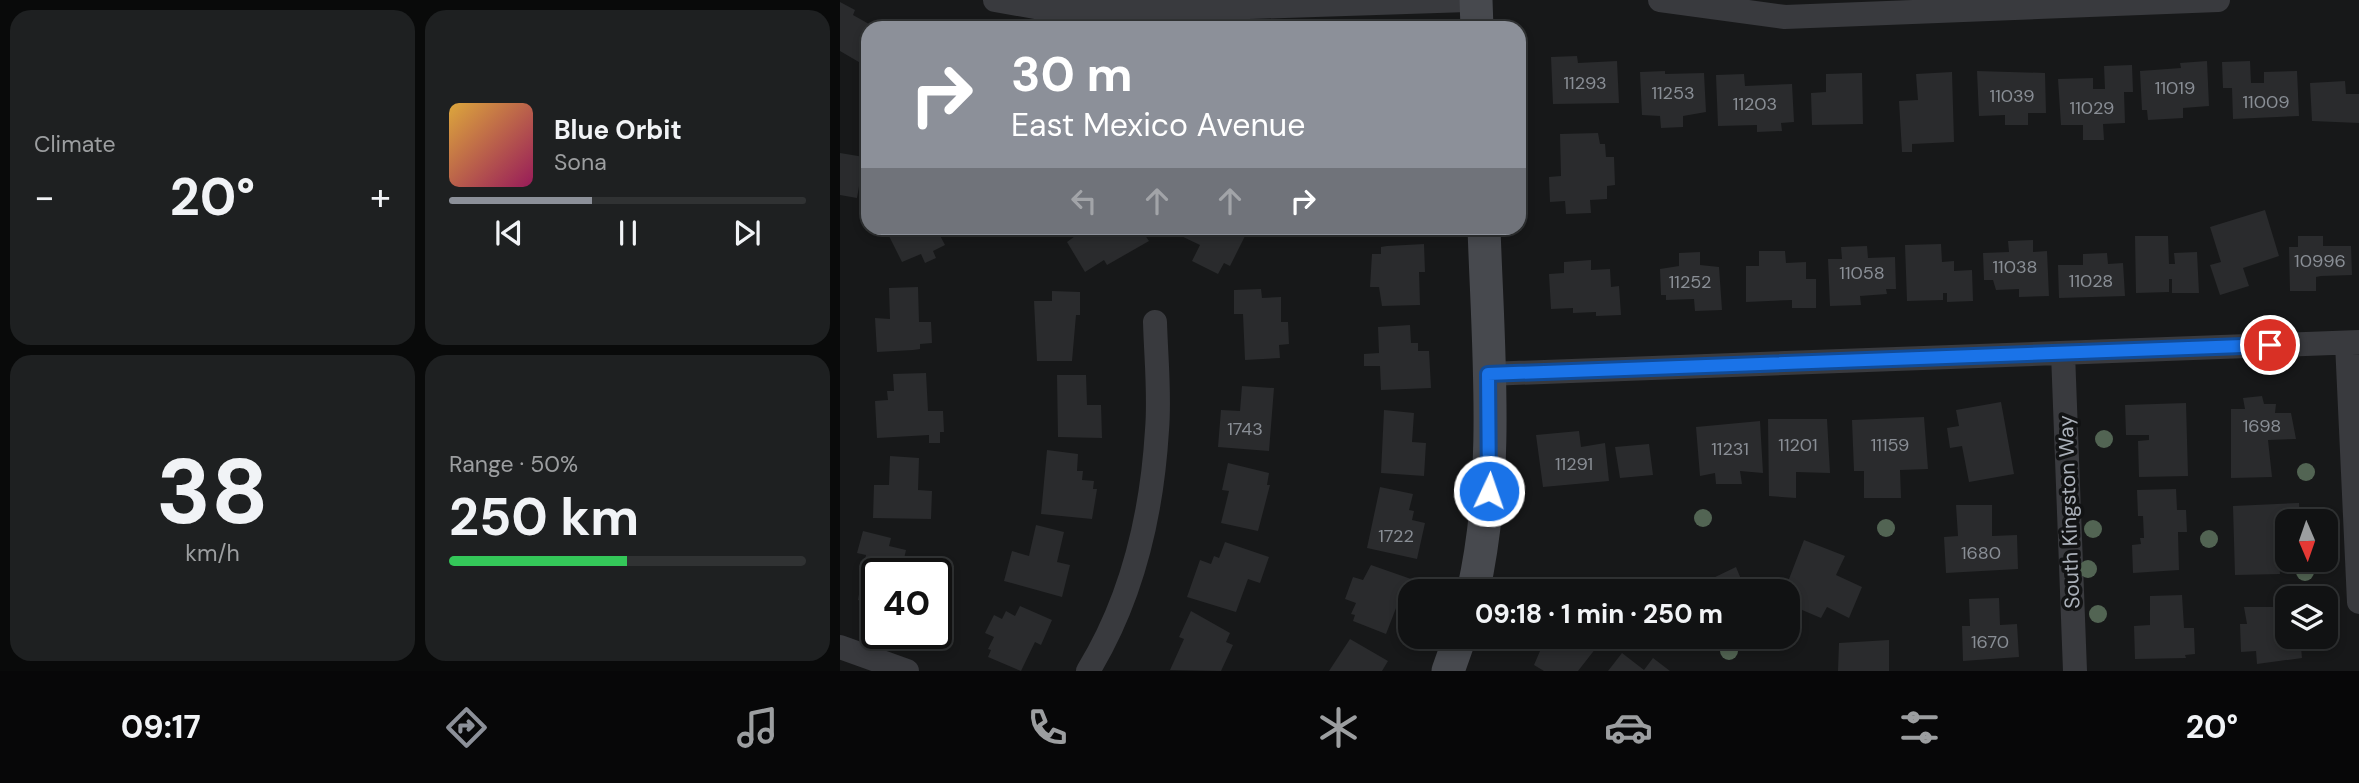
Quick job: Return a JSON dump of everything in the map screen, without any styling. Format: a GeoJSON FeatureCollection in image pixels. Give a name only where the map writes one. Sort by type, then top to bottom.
{"type":"FeatureCollection","features":[{"type":"Feature","properties":{"kind":"street"},"geometry":{"type":"LineString","coordinates":[[995,0],[1052,10],[1097,12],[1468,0]]}},
{"type":"Feature","properties":{"kind":"street"},"geometry":{"type":"LineString","coordinates":[[1476,0],[1477,21]]}},
{"type":"Feature","properties":{"kind":"street"},"geometry":{"type":"LineString","coordinates":[[1660,0],[1785,17],[2218,0]]}},
{"type":"Feature","properties":{"kind":"street"},"geometry":{"type":"LineString","coordinates":[[1475,579],[1489,491],[1484,235]]}},
{"type":"Feature","properties":{"kind":"street"},"geometry":{"type":"LineString","coordinates":[[1088,671],[1115,617],[1142,538],[1153,483],[1158,427],[1155,322]]}},
{"type":"Feature","properties":{"kind":"street"},"geometry":{"type":"LineString","coordinates":[[1488,374],[2353,342],[2359,602]]}},
{"type":"Feature","properties":{"kind":"street","name":"South Kingston Way"},"geometry":{"type":"LineString","coordinates":[[2063,353],[2075,671]]}},
{"type":"Feature","properties":{"kind":"street"},"geometry":{"type":"LineString","coordinates":[[840,648],[906,671]]}},
{"type":"Feature","properties":{"kind":"street"},"geometry":{"type":"LineString","coordinates":[[1448,671],[1456,649]]}},
{"type":"Feature","properties":{"kind":"building"},"geometry":{"type":"Polygon","coordinates":[[[840,2],[855,10],[853,15],[864,21],[861,21],[861,63],[840,51],[840,2]]]}},
{"type":"Feature","properties":{"kind":"building"},"geometry":{"type":"Polygon","coordinates":[[[1577,56],[1578,63],[1617,61],[1619,103],[1553,104],[1551,57],[1577,56]]]}},
{"type":"Feature","properties":{"kind":"building"},"geometry":{"type":"Polygon","coordinates":[[[2207,61],[2209,106],[2183,108],[2183,118],[2148,120],[2147,110],[2142,110],[2140,71],[2181,68],[2180,63],[2207,61]]]}},
{"type":"Feature","properties":{"kind":"building"},"geometry":{"type":"Polygon","coordinates":[[[2250,61],[2251,83],[2264,83],[2264,72],[2297,71],[2299,116],[2233,119],[2232,88],[2223,88],[2222,62],[2250,61]]]}},
{"type":"Feature","properties":{"kind":"building"},"geometry":{"type":"Polygon","coordinates":[[[2132,65],[2133,92],[2124,92],[2125,123],[2103,124],[2104,140],[2083,140],[2083,125],[2061,125],[2058,79],[2093,78],[2093,89],[2105,89],[2104,66],[2132,65]]]}},
{"type":"Feature","properties":{"kind":"building"},"geometry":{"type":"Polygon","coordinates":[[[1665,71],[1665,74],[1704,73],[1706,112],[1683,116],[1683,127],[1661,128],[1660,116],[1642,115],[1640,72],[1665,71]]]}},
{"type":"Feature","properties":{"kind":"building"},"geometry":{"type":"Polygon","coordinates":[[[1977,71],[2045,73],[2046,113],[2028,113],[2028,125],[2005,125],[2005,115],[1979,116],[1977,71]]]}},
{"type":"Feature","properties":{"kind":"building"},"geometry":{"type":"Polygon","coordinates":[[[1952,72],[1954,142],[1912,144],[1912,152],[1902,152],[1899,101],[1918,100],[1916,74],[1952,72]]]}},
{"type":"Feature","properties":{"kind":"building"},"geometry":{"type":"Polygon","coordinates":[[[1862,73],[1863,124],[1812,125],[1811,93],[1826,92],[1826,74],[1862,73]]]}},
{"type":"Feature","properties":{"kind":"building"},"geometry":{"type":"Polygon","coordinates":[[[1744,74],[1745,86],[1792,84],[1794,122],[1781,123],[1782,131],[1757,132],[1757,125],[1718,126],[1716,75],[1744,74]]]}},
{"type":"Feature","properties":{"kind":"building"},"geometry":{"type":"Polygon","coordinates":[[[2345,81],[2346,94],[2359,94],[2359,123],[2312,121],[2310,83],[2345,81]]]}},
{"type":"Feature","properties":{"kind":"building"},"geometry":{"type":"Polygon","coordinates":[[[1598,133],[1600,144],[1605,144],[1606,157],[1614,157],[1615,185],[1607,186],[1607,199],[1590,200],[1591,213],[1566,214],[1565,201],[1550,202],[1549,177],[1561,176],[1560,134],[1598,133]]]}},
{"type":"Feature","properties":{"kind":"building"},"geometry":{"type":"Polygon","coordinates":[[[840,153],[861,156],[857,198],[840,195],[840,153]]]}},
{"type":"Feature","properties":{"kind":"building"},"geometry":{"type":"Polygon","coordinates":[[[2265,210],[2279,256],[2243,268],[2249,286],[2220,295],[2210,265],[2221,262],[2210,227],[2265,210]]]}},
{"type":"Feature","properties":{"kind":"building"},"geometry":{"type":"Polygon","coordinates":[[[888,235],[940,235],[945,245],[933,251],[936,258],[925,263],[921,254],[902,262],[888,235]]]}},
{"type":"Feature","properties":{"kind":"building"},"geometry":{"type":"Polygon","coordinates":[[[1076,235],[1145,235],[1149,241],[1107,265],[1104,260],[1085,272],[1067,242],[1076,235]]]}},
{"type":"Feature","properties":{"kind":"building"},"geometry":{"type":"Polygon","coordinates":[[[1179,235],[1246,235],[1230,266],[1224,263],[1218,274],[1192,261],[1200,245],[1179,235]]]}},
{"type":"Feature","properties":{"kind":"building"},"geometry":{"type":"Polygon","coordinates":[[[2135,236],[2168,236],[2169,264],[2175,264],[2174,253],[2197,252],[2199,293],[2172,293],[2172,279],[2169,279],[2169,292],[2136,293],[2135,236]]]}},
{"type":"Feature","properties":{"kind":"building"},"geometry":{"type":"Polygon","coordinates":[[[2298,236],[2323,236],[2323,246],[2351,246],[2352,275],[2316,277],[2316,291],[2290,291],[2289,247],[2298,247],[2298,236]]]}},
{"type":"Feature","properties":{"kind":"building"},"geometry":{"type":"Polygon","coordinates":[[[2033,240],[2033,252],[2047,251],[2049,296],[2019,297],[2019,289],[1996,290],[1993,280],[1984,280],[1983,253],[2009,252],[2008,241],[2033,240]]]}},
{"type":"Feature","properties":{"kind":"building"},"geometry":{"type":"Polygon","coordinates":[[[1424,244],[1425,272],[1419,272],[1420,305],[1382,306],[1379,287],[1370,287],[1372,254],[1381,254],[1381,247],[1424,244]]]}},
{"type":"Feature","properties":{"kind":"building"},"geometry":{"type":"Polygon","coordinates":[[[1941,244],[1942,262],[1954,261],[1954,271],[1972,270],[1973,301],[1947,302],[1947,293],[1943,293],[1943,300],[1907,301],[1905,245],[1941,244]]]}},
{"type":"Feature","properties":{"kind":"building"},"geometry":{"type":"Polygon","coordinates":[[[1867,246],[1868,258],[1895,257],[1896,289],[1886,289],[1887,294],[1860,296],[1861,305],[1830,306],[1828,259],[1842,259],[1841,247],[1867,246]]]}},
{"type":"Feature","properties":{"kind":"building"},"geometry":{"type":"Polygon","coordinates":[[[1759,251],[1785,251],[1786,263],[1806,262],[1806,279],[1816,279],[1816,308],[1792,308],[1792,300],[1746,302],[1746,266],[1759,266],[1759,251]]]}},
{"type":"Feature","properties":{"kind":"building"},"geometry":{"type":"Polygon","coordinates":[[[1700,252],[1700,265],[1719,267],[1722,310],[1695,311],[1694,299],[1666,300],[1666,295],[1661,295],[1660,269],[1679,266],[1679,253],[1700,252]]]}},
{"type":"Feature","properties":{"kind":"building"},"geometry":{"type":"Polygon","coordinates":[[[2107,253],[2108,264],[2123,263],[2125,296],[2059,298],[2058,265],[2083,265],[2083,254],[2107,253]]]}},
{"type":"Feature","properties":{"kind":"building"},"geometry":{"type":"Polygon","coordinates":[[[1591,260],[1591,270],[1610,269],[1611,287],[1619,286],[1621,315],[1596,316],[1596,312],[1573,313],[1573,308],[1551,309],[1549,274],[1564,273],[1564,262],[1591,260]]]}},
{"type":"Feature","properties":{"kind":"building"},"geometry":{"type":"Polygon","coordinates":[[[918,287],[919,322],[931,322],[932,343],[920,344],[920,349],[877,352],[875,318],[890,319],[889,288],[918,287]]]}},
{"type":"Feature","properties":{"kind":"building"},"geometry":{"type":"Polygon","coordinates":[[[1261,289],[1262,298],[1281,297],[1281,322],[1288,322],[1289,344],[1279,345],[1280,358],[1245,360],[1243,314],[1234,314],[1234,290],[1261,289]]]}},
{"type":"Feature","properties":{"kind":"building"},"geometry":{"type":"Polygon","coordinates":[[[1052,291],[1080,292],[1080,315],[1076,315],[1072,361],[1037,361],[1034,301],[1052,301],[1052,291]]]}},
{"type":"Feature","properties":{"kind":"building"},"geometry":{"type":"Polygon","coordinates":[[[1410,325],[1411,343],[1418,343],[1418,351],[1429,351],[1431,388],[1381,390],[1380,366],[1364,366],[1364,354],[1379,353],[1378,327],[1410,325]]]}},
{"type":"Feature","properties":{"kind":"building"},"geometry":{"type":"Polygon","coordinates":[[[926,373],[928,411],[943,411],[944,432],[940,432],[940,443],[929,443],[929,435],[877,438],[875,401],[888,400],[887,391],[894,391],[893,374],[926,373]]]}},
{"type":"Feature","properties":{"kind":"building"},"geometry":{"type":"Polygon","coordinates":[[[1057,375],[1086,375],[1087,405],[1101,405],[1102,438],[1058,437],[1057,375]]]}},
{"type":"Feature","properties":{"kind":"building"},"geometry":{"type":"Polygon","coordinates":[[[1242,386],[1274,388],[1269,451],[1218,447],[1221,410],[1240,411],[1242,386]]]}},
{"type":"Feature","properties":{"kind":"building"},"geometry":{"type":"Polygon","coordinates":[[[2262,396],[2264,404],[2276,404],[2275,413],[2291,413],[2296,439],[2268,440],[2272,477],[2231,478],[2231,409],[2245,409],[2243,398],[2262,396]]]}},
{"type":"Feature","properties":{"kind":"building"},"geometry":{"type":"Polygon","coordinates":[[[2001,402],[2014,474],[1969,482],[1962,446],[1950,448],[1947,428],[1959,426],[1956,410],[2001,402]]]}},
{"type":"Feature","properties":{"kind":"building"},"geometry":{"type":"Polygon","coordinates":[[[2186,403],[2188,476],[2139,477],[2138,441],[2149,440],[2149,435],[2126,435],[2125,405],[2186,403]]]}},
{"type":"Feature","properties":{"kind":"building"},"geometry":{"type":"Polygon","coordinates":[[[1384,410],[1414,413],[1412,442],[1426,443],[1424,476],[1381,473],[1384,410]]]}},
{"type":"Feature","properties":{"kind":"building"},"geometry":{"type":"Polygon","coordinates":[[[1924,417],[1928,469],[1900,470],[1901,498],[1864,498],[1864,471],[1854,471],[1852,420],[1924,417]]]}},
{"type":"Feature","properties":{"kind":"building"},"geometry":{"type":"Polygon","coordinates":[[[1768,419],[1827,419],[1830,473],[1796,472],[1796,498],[1769,496],[1768,419]]]}},
{"type":"Feature","properties":{"kind":"building"},"geometry":{"type":"Polygon","coordinates":[[[1760,421],[1763,473],[1740,471],[1742,484],[1716,484],[1715,473],[1700,476],[1696,427],[1760,421]]]}},
{"type":"Feature","properties":{"kind":"building"},"geometry":{"type":"Polygon","coordinates":[[[1579,431],[1581,447],[1605,443],[1609,481],[1543,487],[1536,435],[1579,431]]]}},
{"type":"Feature","properties":{"kind":"building"},"geometry":{"type":"Polygon","coordinates":[[[1649,444],[1653,475],[1620,478],[1615,447],[1649,444]]]}},
{"type":"Feature","properties":{"kind":"building"},"geometry":{"type":"Polygon","coordinates":[[[1047,450],[1078,454],[1077,471],[1083,471],[1082,480],[1094,481],[1093,489],[1097,489],[1092,519],[1041,514],[1047,450]]]}},
{"type":"Feature","properties":{"kind":"building"},"geometry":{"type":"Polygon","coordinates":[[[890,456],[919,458],[918,490],[932,491],[931,519],[873,518],[874,485],[889,485],[890,456]]]}},
{"type":"Feature","properties":{"kind":"building"},"geometry":{"type":"Polygon","coordinates":[[[1228,463],[1269,473],[1267,485],[1270,485],[1258,531],[1221,523],[1229,491],[1222,490],[1228,463]]]}},
{"type":"Feature","properties":{"kind":"building"},"geometry":{"type":"Polygon","coordinates":[[[1380,487],[1413,494],[1409,510],[1414,511],[1412,520],[1425,523],[1417,559],[1367,548],[1380,487]]]}},
{"type":"Feature","properties":{"kind":"building"},"geometry":{"type":"Polygon","coordinates":[[[2176,489],[2177,510],[2186,510],[2187,532],[2178,532],[2179,570],[2133,573],[2132,545],[2141,544],[2140,538],[2144,538],[2143,516],[2138,516],[2137,490],[2176,489]]]}},
{"type":"Feature","properties":{"kind":"building"},"geometry":{"type":"Polygon","coordinates":[[[2299,503],[2299,509],[2275,509],[2275,572],[2280,574],[2235,575],[2233,506],[2299,503]]]}},
{"type":"Feature","properties":{"kind":"building"},"geometry":{"type":"Polygon","coordinates":[[[1956,505],[1992,505],[1992,536],[2017,535],[2018,569],[1946,573],[1944,537],[1958,536],[1956,505]]]}},
{"type":"Feature","properties":{"kind":"building"},"geometry":{"type":"Polygon","coordinates":[[[1036,525],[1064,532],[1057,562],[1070,565],[1062,597],[1004,581],[1012,551],[1029,556],[1036,525]]]}},
{"type":"Feature","properties":{"kind":"building"},"geometry":{"type":"Polygon","coordinates":[[[863,531],[891,538],[889,546],[906,550],[904,558],[865,558],[866,555],[857,553],[863,531]]]}},
{"type":"Feature","properties":{"kind":"building"},"geometry":{"type":"Polygon","coordinates":[[[1804,540],[1845,556],[1836,575],[1862,587],[1849,618],[1827,607],[1821,618],[1800,609],[1800,579],[1789,579],[1804,540]]]}},
{"type":"Feature","properties":{"kind":"building"},"geometry":{"type":"Polygon","coordinates":[[[1225,542],[1269,557],[1260,583],[1248,579],[1236,612],[1187,597],[1200,560],[1211,564],[1214,556],[1219,558],[1225,542]]]}},
{"type":"Feature","properties":{"kind":"building"},"geometry":{"type":"Polygon","coordinates":[[[1371,565],[1411,579],[1398,579],[1398,603],[1386,634],[1353,621],[1355,615],[1351,614],[1356,603],[1345,599],[1353,577],[1363,580],[1371,565]]]}},
{"type":"Feature","properties":{"kind":"building"},"geometry":{"type":"Polygon","coordinates":[[[1736,567],[1741,579],[1711,579],[1736,567]]]}},
{"type":"Feature","properties":{"kind":"building"},"geometry":{"type":"Polygon","coordinates":[[[2182,595],[2184,628],[2194,628],[2195,654],[2185,655],[2186,658],[2135,659],[2134,626],[2150,625],[2150,596],[2182,595]]]}},
{"type":"Feature","properties":{"kind":"building"},"geometry":{"type":"Polygon","coordinates":[[[1999,598],[2000,625],[2017,624],[2019,657],[1963,661],[1962,626],[1970,626],[1969,599],[1999,598]]]}},
{"type":"Feature","properties":{"kind":"building"},"geometry":{"type":"Polygon","coordinates":[[[1020,606],[1052,620],[1041,645],[1035,642],[1021,671],[988,657],[991,650],[988,649],[994,637],[985,633],[994,615],[1002,619],[1006,611],[1015,616],[1020,606]]]}},
{"type":"Feature","properties":{"kind":"building"},"geometry":{"type":"Polygon","coordinates":[[[2244,607],[2275,607],[2275,649],[2301,649],[2302,658],[2257,664],[2256,651],[2241,652],[2240,624],[2247,624],[2244,607]]]}},
{"type":"Feature","properties":{"kind":"building"},"geometry":{"type":"Polygon","coordinates":[[[1191,611],[1230,633],[1226,642],[1233,645],[1221,671],[1170,670],[1184,639],[1179,637],[1191,611]]]}},
{"type":"Feature","properties":{"kind":"building"},"geometry":{"type":"Polygon","coordinates":[[[1350,639],[1388,661],[1382,671],[1329,671],[1350,639]]]}},
{"type":"Feature","properties":{"kind":"building"},"geometry":{"type":"Polygon","coordinates":[[[1889,640],[1889,671],[1838,671],[1839,643],[1889,640]]]}},
{"type":"Feature","properties":{"kind":"building"},"geometry":{"type":"Polygon","coordinates":[[[1537,649],[1595,649],[1578,671],[1544,671],[1534,665],[1540,651],[1537,649]]]}},
{"type":"Feature","properties":{"kind":"building"},"geometry":{"type":"Polygon","coordinates":[[[1622,653],[1644,670],[1653,658],[1670,671],[1608,671],[1622,653]]]}},
{"type":"Feature","properties":{"kind":"route"},"geometry":{"type":"LineString","coordinates":[[1489,491],[1488,374],[2270,345]]}}]}
